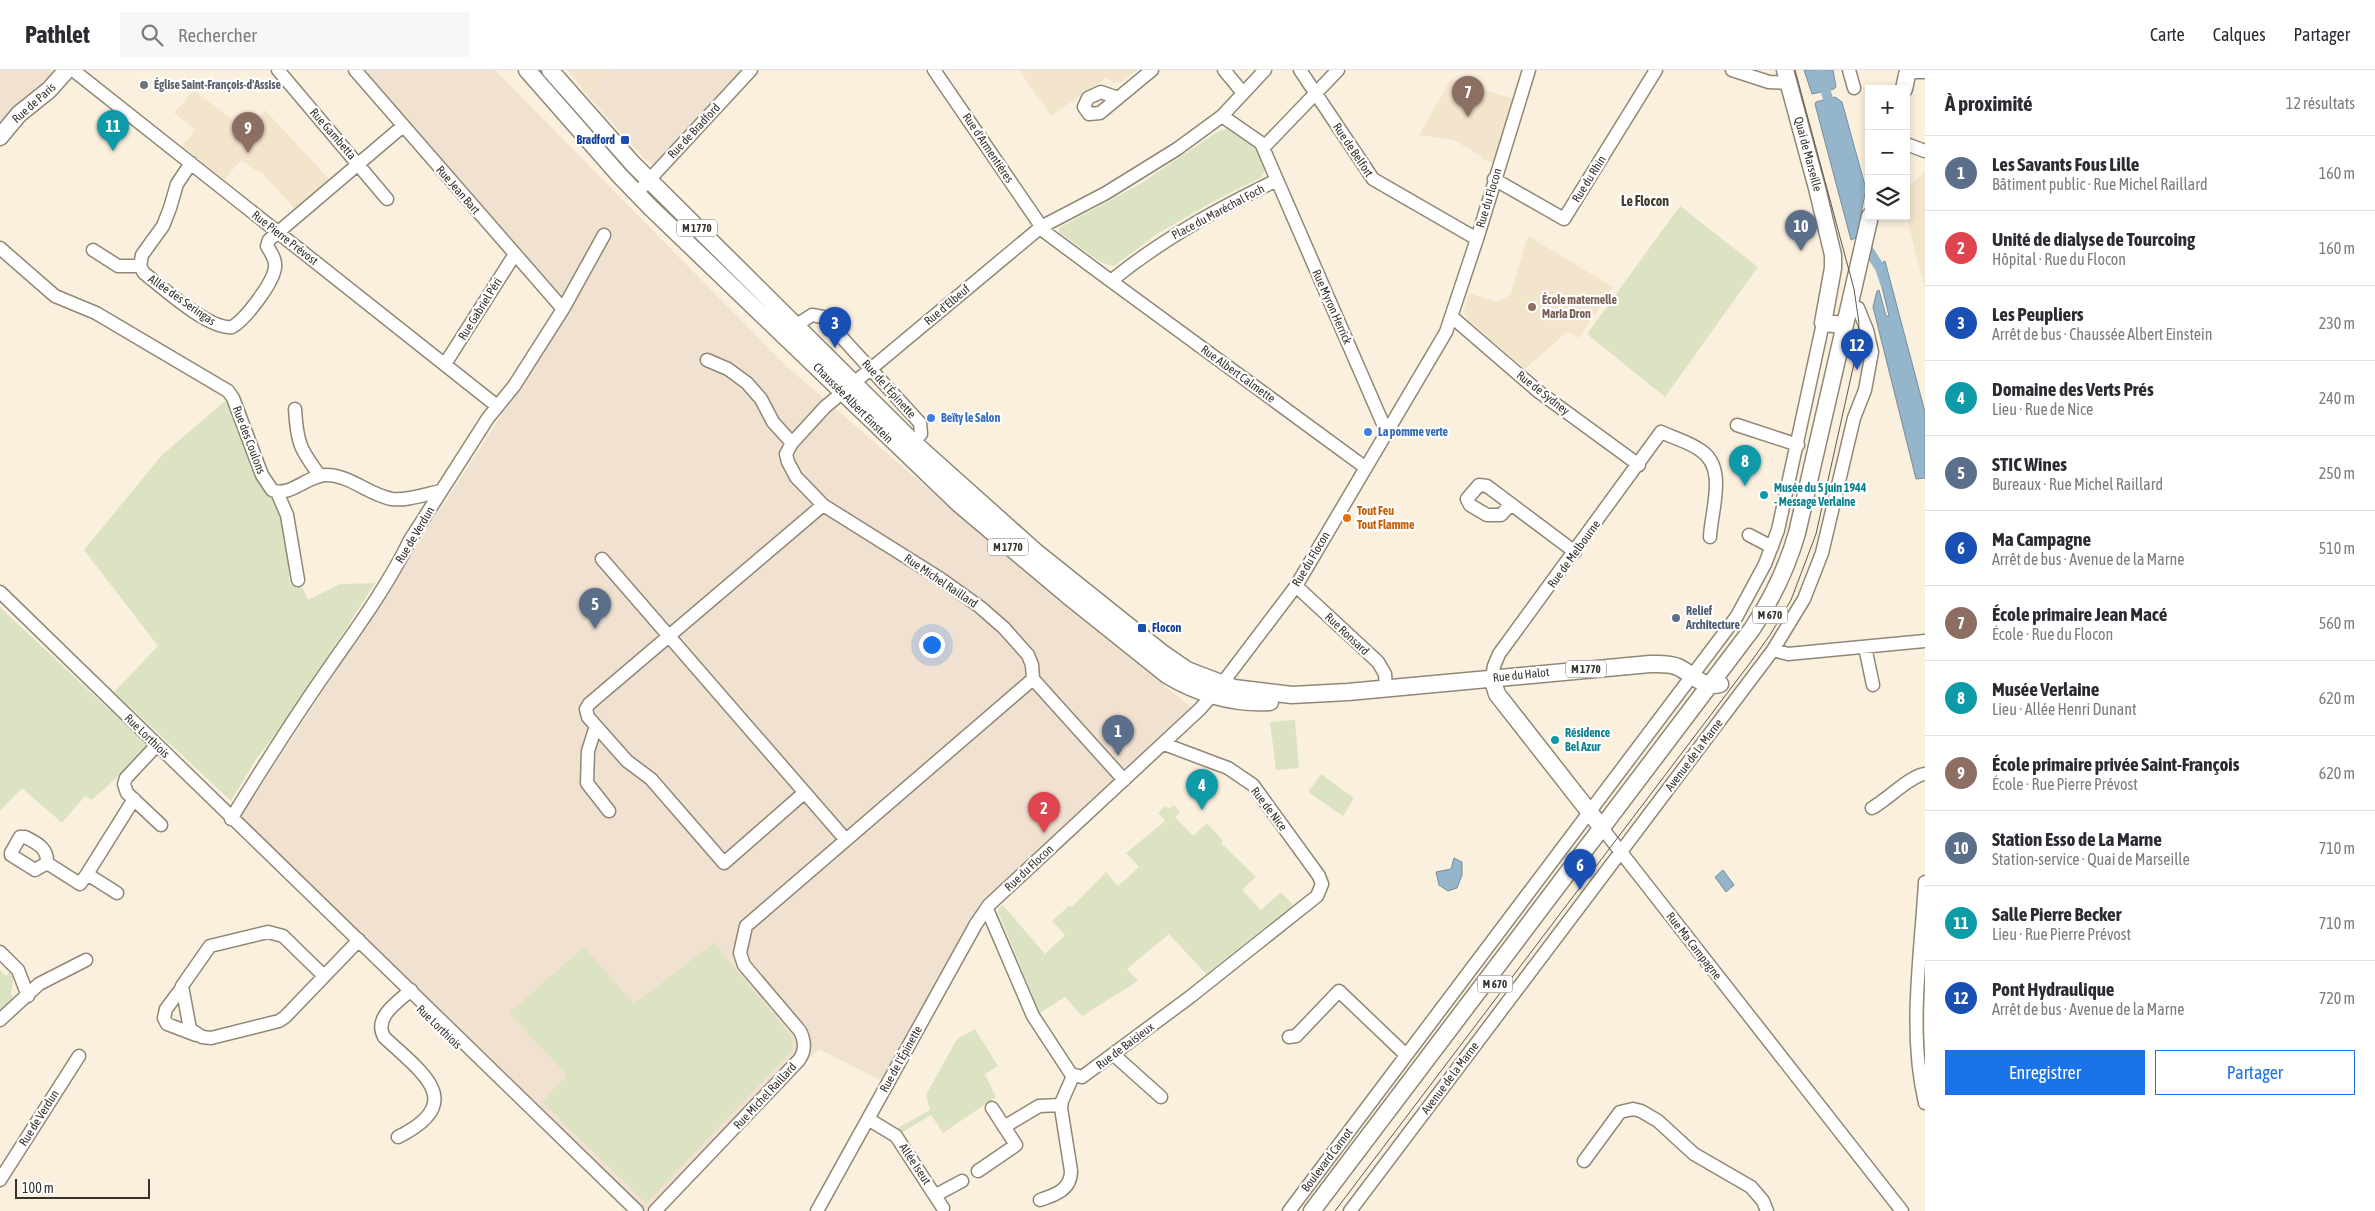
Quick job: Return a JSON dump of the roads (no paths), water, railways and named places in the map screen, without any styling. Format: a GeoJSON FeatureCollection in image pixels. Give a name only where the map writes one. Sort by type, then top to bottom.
{"type":"FeatureCollection","features":[{"type":"Feature","properties":{"kind":"main road","name":"Rue de Paris"},"geometry":{"type":"LineString","coordinates":[[0,136],[23,110],[50,90],[67,70]]}},
{"type":"Feature","properties":{"kind":"main road","name":"Chaussée Albert Einstein"},"geometry":{"type":"LineString","coordinates":[[527,70],[637,193],[808,358],[913,442],[1036,552],[1161,652],[1216,690]]}},
{"type":"Feature","properties":{"kind":"main road","name":"Chaussée Albert Einstein"},"geometry":{"type":"LineString","coordinates":[[550,70],[648,180],[795,326],[847,388],[922,470],[996,537],[1172,677],[1216,690]]}},
{"type":"Feature","properties":{"kind":"main road"},"geometry":{"type":"LineString","coordinates":[[1898,85],[1905,70]]}},
{"type":"Feature","properties":{"kind":"main road"},"geometry":{"type":"LineString","coordinates":[[1904,85],[1905,70]]}},
{"type":"Feature","properties":{"kind":"main road","name":"Quai de Marseille"},"geometry":{"type":"LineString","coordinates":[[1786,76],[1817,188],[1833,262],[1823,323]]}},
{"type":"Feature","properties":{"kind":"main road"},"geometry":{"type":"LineString","coordinates":[[0,149],[50,90]]}},
{"type":"Feature","properties":{"kind":"main road","name":"M 670"},"geometry":{"type":"LineString","coordinates":[[1323,1211],[1380,1129],[1714,685],[1762,613],[1780,581],[1792,551],[1864,265],[1873,244],[1872,220]]}},
{"type":"Feature","properties":{"kind":"main road","name":"M 670"},"geometry":{"type":"LineString","coordinates":[[1849,325],[1858,308],[1872,220]]}},
{"type":"Feature","properties":{"kind":"main road"},"geometry":{"type":"LineString","coordinates":[[1823,323],[1849,325]]}},
{"type":"Feature","properties":{"kind":"main road","name":"Rue du Halot"},"geometry":{"type":"LineString","coordinates":[[1216,690],[1233,701],[1261,703],[1300,700],[1386,688],[1657,664],[1674,666],[1714,685]]}},
{"type":"Feature","properties":{"kind":"main road","name":"Rue Ma Campagne"},"geometry":{"type":"LineString","coordinates":[[1492,678],[1497,694],[1605,832]]}},
{"type":"Feature","properties":{"kind":"main road","name":"Boulevard Carnot"},"geometry":{"type":"LineString","coordinates":[[1312,1211],[1380,1129]]}},
{"type":"Feature","properties":{"kind":"street","name":"Rue Pierre Prévost"},"geometry":{"type":"LineString","coordinates":[[73,70],[497,406]]}},
{"type":"Feature","properties":{"kind":"street","name":"Rue Gambetta"},"geometry":{"type":"LineString","coordinates":[[278,70],[387,199]]}},
{"type":"Feature","properties":{"kind":"street","name":"Rue Jean Bart"},"geometry":{"type":"LineString","coordinates":[[355,70],[562,309]]}},
{"type":"Feature","properties":{"kind":"street","name":"Rue de Bradford"},"geometry":{"type":"LineString","coordinates":[[637,193],[751,70]]}},
{"type":"Feature","properties":{"kind":"street","name":"Rue d'Armentières"},"geometry":{"type":"LineString","coordinates":[[934,70],[1041,227]]}},
{"type":"Feature","properties":{"kind":"street"},"geometry":{"type":"LineString","coordinates":[[1118,98],[1152,70]]}},
{"type":"Feature","properties":{"kind":"street"},"geometry":{"type":"LineString","coordinates":[[1224,70],[1243,93]]}},
{"type":"Feature","properties":{"kind":"street"},"geometry":{"type":"LineString","coordinates":[[1110,281],[1049,236],[1041,227],[1147,169],[1177,149],[1222,116],[1265,70]]}},
{"type":"Feature","properties":{"kind":"street","name":"Rue de Belfort"},"geometry":{"type":"LineString","coordinates":[[1300,70],[1369,174],[1377,183],[1477,239]]}},
{"type":"Feature","properties":{"kind":"street"},"geometry":{"type":"LineString","coordinates":[[1263,148],[1338,70]]}},
{"type":"Feature","properties":{"kind":"street","name":"Rue du Flocon"},"geometry":{"type":"LineString","coordinates":[[987,909],[1164,744],[1216,690],[1296,586],[1446,332],[1529,70]]}},
{"type":"Feature","properties":{"kind":"street","name":"Rue du Rhin"},"geometry":{"type":"LineString","coordinates":[[1494,180],[1564,219],[1656,70]]}},
{"type":"Feature","properties":{"kind":"street"},"geometry":{"type":"LineString","coordinates":[[1732,70],[1770,82],[1786,76]]}},
{"type":"Feature","properties":{"kind":"street"},"geometry":{"type":"LineString","coordinates":[[1849,70],[1854,88]]}},
{"type":"Feature","properties":{"kind":"street"},"geometry":{"type":"LineString","coordinates":[[1905,70],[1925,72]]}},
{"type":"Feature","properties":{"kind":"street","name":"Place du Maréchal Foch"},"geometry":{"type":"LineString","coordinates":[[1110,281],[1163,242],[1229,204],[1277,180],[1258,140],[1222,116]]}},
{"type":"Feature","properties":{"kind":"street"},"geometry":{"type":"LineString","coordinates":[[277,232],[403,126]]}},
{"type":"Feature","properties":{"kind":"street"},"geometry":{"type":"LineString","coordinates":[[1910,145],[1925,151]]}},
{"type":"Feature","properties":{"kind":"street","name":"Allée des Seringas"},"geometry":{"type":"LineString","coordinates":[[191,163],[177,184],[168,217],[142,255],[140,266],[144,273],[216,325],[232,326],[244,317],[273,277],[275,260],[267,243],[277,232]]}},
{"type":"Feature","properties":{"kind":"street","name":"Rue Myron Herrick"},"geometry":{"type":"LineString","coordinates":[[1277,180],[1387,433]]}},
{"type":"Feature","properties":{"kind":"street","name":"Rue d'Elbeuf"},"geometry":{"type":"LineString","coordinates":[[847,388],[1041,227]]}},
{"type":"Feature","properties":{"kind":"street","name":"Rue de Verdun"},"geometry":{"type":"LineString","coordinates":[[232,819],[330,666],[350,639],[441,491],[497,406],[514,386],[562,309],[604,235]]}},
{"type":"Feature","properties":{"kind":"street","name":"Rue des Coulons"},"geometry":{"type":"LineString","coordinates":[[0,248],[55,296],[96,313],[228,390],[233,398],[262,475],[269,486],[277,492],[287,515],[298,580]]}},
{"type":"Feature","properties":{"kind":"street","name":"Allée des Seringas"},"geometry":{"type":"LineString","coordinates":[[93,250],[118,266],[140,266]]}},
{"type":"Feature","properties":{"kind":"street","name":"Rue Gabriel Péri"},"geometry":{"type":"LineString","coordinates":[[445,364],[515,254]]}},
{"type":"Feature","properties":{"kind":"street","name":"Rue Albert Calmette"},"geometry":{"type":"LineString","coordinates":[[1110,281],[1366,468]]}},
{"type":"Feature","properties":{"kind":"street","name":"Avenue de la Marne"},"geometry":{"type":"LineString","coordinates":[[1350,1211],[1773,650],[1806,594],[1827,539],[1854,418],[1864,394],[1871,362],[1868,335],[1858,308]]}},
{"type":"Feature","properties":{"kind":"street","name":"Rue de l'Épinette"},"geometry":{"type":"LineString","coordinates":[[795,326],[812,315],[822,317],[920,423],[921,434],[913,442]]}},
{"type":"Feature","properties":{"kind":"street","name":"Rue de Sydney"},"geometry":{"type":"LineString","coordinates":[[1452,317],[1536,389],[1639,465]]}},
{"type":"Feature","properties":{"kind":"street"},"geometry":{"type":"LineString","coordinates":[[1289,1037],[1296,1036],[1339,991],[1406,1055],[1737,616],[1755,586],[1772,547],[1782,514],[1823,323]]}},
{"type":"Feature","properties":{"kind":"street"},"geometry":{"type":"LineString","coordinates":[[1849,325],[1862,328],[1868,335]]}},
{"type":"Feature","properties":{"kind":"street"},"geometry":{"type":"LineString","coordinates":[[707,360],[728,369],[747,383],[773,422],[792,443],[825,407],[847,388]]}},
{"type":"Feature","properties":{"kind":"street"},"geometry":{"type":"LineString","coordinates":[[294,409],[298,443],[320,476]]}},
{"type":"Feature","properties":{"kind":"street"},"geometry":{"type":"LineString","coordinates":[[1738,425],[1798,445]]}},
{"type":"Feature","properties":{"kind":"street","name":"Rue de Melbourne"},"geometry":{"type":"LineString","coordinates":[[1492,678],[1494,666],[1500,654],[1662,432],[1700,450],[1714,466],[1716,483],[1710,537]]}},
{"type":"Feature","properties":{"kind":"street","name":"Rue Michel Raillard"},"geometry":{"type":"LineString","coordinates":[[792,443],[786,454],[789,466],[813,497],[942,579],[980,607],[1004,628],[1024,650],[1032,665],[1033,679],[1124,780]]}},
{"type":"Feature","properties":{"kind":"street"},"geometry":{"type":"LineString","coordinates":[[277,492],[282,492],[320,476],[339,477],[391,499],[441,491]]}},
{"type":"Feature","properties":{"kind":"street"},"geometry":{"type":"LineString","coordinates":[[804,793],[724,863],[651,779],[627,761],[596,726],[587,714],[587,706],[823,505]]}},
{"type":"Feature","properties":{"kind":"street"},"geometry":{"type":"LineString","coordinates":[[1510,505],[1575,552]]}},
{"type":"Feature","properties":{"kind":"street"},"geometry":{"type":"LineString","coordinates":[[1749,535],[1772,547]]}},
{"type":"Feature","properties":{"kind":"street"},"geometry":{"type":"LineString","coordinates":[[602,559],[846,840]]}},
{"type":"Feature","properties":{"kind":"street","name":"Rue Ronsard"},"geometry":{"type":"LineString","coordinates":[[1296,586],[1378,662],[1384,674],[1386,688]]}},
{"type":"Feature","properties":{"kind":"street","name":"Rue Lorthiois"},"geometry":{"type":"LineString","coordinates":[[0,592],[294,879],[317,909],[356,942],[468,1056],[505,1084],[637,1211]]}},
{"type":"Feature","properties":{"kind":"street"},"geometry":{"type":"LineString","coordinates":[[1773,650],[1788,654],[1925,641]]}},
{"type":"Feature","properties":{"kind":"street"},"geometry":{"type":"LineString","coordinates":[[1864,647],[1873,685]]}},
{"type":"Feature","properties":{"kind":"street","name":"Rue Michel Raillard"},"geometry":{"type":"LineString","coordinates":[[655,1211],[801,1057],[804,1044],[800,1030],[744,965],[740,953],[741,941],[746,926],[1033,679]]}},
{"type":"Feature","properties":{"kind":"street"},"geometry":{"type":"LineString","coordinates":[[596,726],[588,751],[587,783],[609,811]]}},
{"type":"Feature","properties":{"kind":"street","name":"Rue de Nice"},"geometry":{"type":"LineString","coordinates":[[1164,744],[1228,768],[1253,785],[1319,876],[1321,889]]}},
{"type":"Feature","properties":{"kind":"street"},"geometry":{"type":"LineString","coordinates":[[157,745],[124,780],[132,803],[161,825]]}},
{"type":"Feature","properties":{"kind":"street"},"geometry":{"type":"LineString","coordinates":[[1872,808],[1889,798],[1915,776],[1925,774]]}},
{"type":"Feature","properties":{"kind":"street"},"geometry":{"type":"LineString","coordinates":[[47,863],[80,884],[132,803]]}},
{"type":"Feature","properties":{"kind":"street","name":"Rue Ma Campagne"},"geometry":{"type":"LineString","coordinates":[[1605,832],[1902,1211]]}},
{"type":"Feature","properties":{"kind":"street"},"geometry":{"type":"LineString","coordinates":[[86,874],[117,893]]}},
{"type":"Feature","properties":{"kind":"street"},"geometry":{"type":"LineString","coordinates":[[1925,882],[1917,1007],[1918,1060],[1925,1103]]}},
{"type":"Feature","properties":{"kind":"street","name":"Rue de Baisieux"},"geometry":{"type":"LineString","coordinates":[[1073,1076],[1085,1076],[1114,1055],[1317,896],[1321,889]]}},
{"type":"Feature","properties":{"kind":"street"},"geometry":{"type":"LineString","coordinates":[[987,909],[1032,1016],[1073,1076],[1061,1105],[1070,1181],[1063,1190],[1040,1200]]}},
{"type":"Feature","properties":{"kind":"street","name":"Rue de l'Épinette"},"geometry":{"type":"LineString","coordinates":[[817,1211],[987,909]]}},
{"type":"Feature","properties":{"kind":"street"},"geometry":{"type":"LineString","coordinates":[[198,1036],[190,1029],[182,989],[183,983],[210,946],[271,932],[283,936],[324,976]]}},
{"type":"Feature","properties":{"kind":"street"},"geometry":{"type":"LineString","coordinates":[[182,989],[166,1010],[164,1018],[167,1024],[198,1036],[211,1038],[279,1021],[356,942]]}},
{"type":"Feature","properties":{"kind":"street"},"geometry":{"type":"LineString","coordinates":[[0,952],[18,970],[28,996]]}},
{"type":"Feature","properties":{"kind":"street"},"geometry":{"type":"LineString","coordinates":[[0,1020],[45,981],[86,960]]}},
{"type":"Feature","properties":{"kind":"street"},"geometry":{"type":"LineString","coordinates":[[398,1137],[425,1120],[431,1113],[434,1100],[430,1082],[384,1037],[382,1031],[381,1022],[384,1017],[408,993]]}},
{"type":"Feature","properties":{"kind":"street"},"geometry":{"type":"LineString","coordinates":[[1114,1055],[1162,1097]]}},
{"type":"Feature","properties":{"kind":"street","name":"Boulevard Carnot"},"geometry":{"type":"LineString","coordinates":[[1288,1211],[1406,1055]]}},
{"type":"Feature","properties":{"kind":"street","name":"Rue de Verdun"},"geometry":{"type":"LineString","coordinates":[[0,1180],[79,1056]]}},
{"type":"Feature","properties":{"kind":"street"},"geometry":{"type":"LineString","coordinates":[[1004,1127],[1035,1107],[1061,1105]]}},
{"type":"Feature","properties":{"kind":"street"},"geometry":{"type":"LineString","coordinates":[[978,1171],[1016,1145],[992,1108]]}},
{"type":"Feature","properties":{"kind":"street"},"geometry":{"type":"LineString","coordinates":[[1584,1161],[1620,1112],[1629,1110],[1641,1111],[1658,1122],[1694,1154],[1751,1187],[1763,1201],[1767,1211]]}},
{"type":"Feature","properties":{"kind":"street","name":"Allée Iseut"},"geometry":{"type":"LineString","coordinates":[[868,1119],[896,1136],[943,1208]]}},
{"type":"Feature","properties":{"kind":"street","name":"Allée Iseut"},"geometry":{"type":"LineString","coordinates":[[936,1195],[962,1181]]}},
{"type":"Feature","properties":{"kind":"water"},"geometry":{"type":"Polygon","coordinates":[[[1804,70],[1833,70],[1836,87],[1812,94],[1804,70]]]}},
{"type":"Feature","properties":{"kind":"water"},"geometry":{"type":"Polygon","coordinates":[[[1835,97],[1842,102],[1865,185],[1860,219],[1864,220],[1858,237],[1851,240],[1815,104],[1816,102],[1835,97]]]}},
{"type":"Feature","properties":{"kind":"water"},"geometry":{"type":"Polygon","coordinates":[[[1885,261],[1925,412],[1925,478],[1916,479],[1873,307],[1877,291],[1879,290],[1886,316],[1889,316],[1880,279],[1883,262],[1885,261]]]}},
{"type":"Feature","properties":{"kind":"water"},"geometry":{"type":"Polygon","coordinates":[[[1454,858],[1462,862],[1462,875],[1457,888],[1448,891],[1439,885],[1436,872],[1451,869],[1454,858]]]}},
{"type":"Feature","properties":{"kind":"water"},"geometry":{"type":"Polygon","coordinates":[[[1723,870],[1734,885],[1726,892],[1715,877],[1723,870]]]}},
{"type":"Feature","properties":{"kind":"waterway"},"geometry":{"type":"LineString","coordinates":[[1820,70],[1831,110]]}},
{"type":"Feature","properties":{"kind":"waterway"},"geometry":{"type":"LineString","coordinates":[[1864,243],[1880,268],[1885,283]]}},
{"type":"Feature","properties":{"kind":"tram line"},"geometry":{"type":"LineString","coordinates":[[1335,1211],[1750,663],[1791,600],[1816,534],[1857,350],[1859,323],[1854,289],[1795,70]]}},
{"type":"Feature","properties":{"kind":"place","name":"Église Saint-François-d'Assise"},"geometry":{"type":"Point","coordinates":[144,85]}},
{"type":"Feature","properties":{"kind":"place","name":"École primaire Jean Macé"},"geometry":{"type":"Point","coordinates":[1468,117]}},
{"type":"Feature","properties":{"kind":"place","name":"Bradford"},"geometry":{"type":"Point","coordinates":[625,140]}},
{"type":"Feature","properties":{"kind":"place","name":"Salle Pierre Becker"},"geometry":{"type":"Point","coordinates":[113,151]}},
{"type":"Feature","properties":{"kind":"place","name":"École primaire privée Saint-François"},"geometry":{"type":"Point","coordinates":[248,153]}},
{"type":"Feature","properties":{"kind":"place","name":"Station Esso de La Marne"},"geometry":{"type":"Point","coordinates":[1801,251]}},
{"type":"Feature","properties":{"kind":"place","name":"École maternelle Maria Dron"},"geometry":{"type":"Point","coordinates":[1532,307]}},
{"type":"Feature","properties":{"kind":"place","name":"Les Peupliers"},"geometry":{"type":"Point","coordinates":[835,348]}},
{"type":"Feature","properties":{"kind":"place","name":"Pont Hydraulique"},"geometry":{"type":"Point","coordinates":[1857,370]}},
{"type":"Feature","properties":{"kind":"place","name":"Beïty le Salon"},"geometry":{"type":"Point","coordinates":[931,418]}},
{"type":"Feature","properties":{"kind":"place","name":"La pomme verte"},"geometry":{"type":"Point","coordinates":[1368,432]}},
{"type":"Feature","properties":{"kind":"place","name":"Musée Verlaine"},"geometry":{"type":"Point","coordinates":[1745,486]}},
{"type":"Feature","properties":{"kind":"place","name":"Musée du 5 juin 1944 - Message Verlaine"},"geometry":{"type":"Point","coordinates":[1764,495]}},
{"type":"Feature","properties":{"kind":"place","name":"Tout Feu Tout Flamme"},"geometry":{"type":"Point","coordinates":[1347,518]}},
{"type":"Feature","properties":{"kind":"place","name":"Relief Architecture"},"geometry":{"type":"Point","coordinates":[1676,618]}},
{"type":"Feature","properties":{"kind":"place","name":"Flocon"},"geometry":{"type":"Point","coordinates":[1142,628]}},
{"type":"Feature","properties":{"kind":"place","name":"STIC Wines"},"geometry":{"type":"Point","coordinates":[595,629]}},
{"type":"Feature","properties":{"kind":"place","name":"Résidence Bel Azur"},"geometry":{"type":"Point","coordinates":[1555,740]}},
{"type":"Feature","properties":{"kind":"place","name":"Les Savants Fous Lille"},"geometry":{"type":"Point","coordinates":[1118,756]}},
{"type":"Feature","properties":{"kind":"place","name":"Domaine des Verts Prés"},"geometry":{"type":"Point","coordinates":[1202,810]}},
{"type":"Feature","properties":{"kind":"place","name":"Unité de dialyse de Tourcoing"},"geometry":{"type":"Point","coordinates":[1044,833]}},
{"type":"Feature","properties":{"kind":"place","name":"Ma Campagne"},"geometry":{"type":"Point","coordinates":[1580,890]}},
{"type":"Feature","properties":{"kind":"district","name":"Le Flocon"},"geometry":{"type":"Point","coordinates":[1645,201]}}]}
